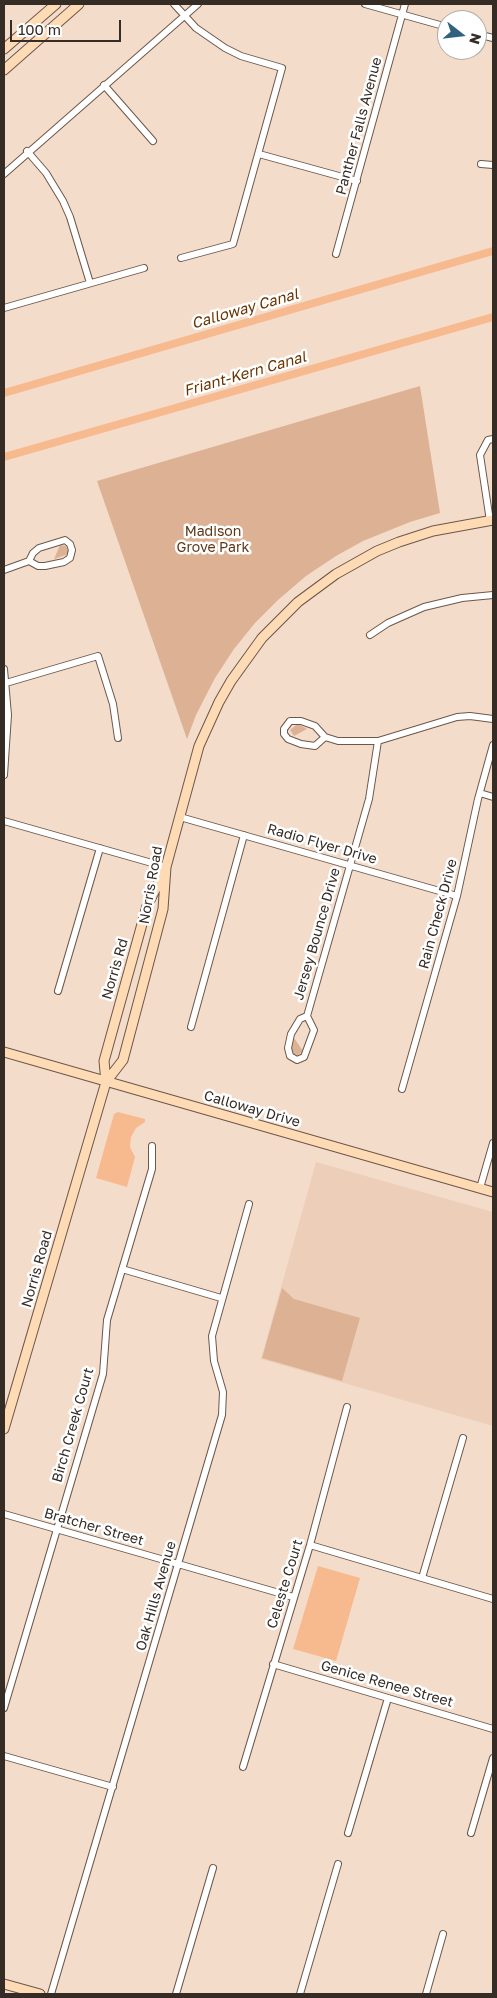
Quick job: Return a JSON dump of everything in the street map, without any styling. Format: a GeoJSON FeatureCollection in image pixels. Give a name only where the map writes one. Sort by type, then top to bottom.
{"type":"FeatureCollection","features":[{"type":"Feature","properties":{"kind":"street"},"geometry":{"type":"LineString","coordinates":[[4,49],[56,4]]}},
{"type":"Feature","properties":{"kind":"street"},"geometry":{"type":"LineString","coordinates":[[4,70],[79,4]]}},
{"type":"Feature","properties":{"kind":"street"},"geometry":{"type":"LineString","coordinates":[[174,4],[183,16],[203,34],[225,48],[258,62],[282,68],[234,244],[181,258]]}},
{"type":"Feature","properties":{"kind":"street"},"geometry":{"type":"LineString","coordinates":[[4,174],[27,151],[198,4]]}},
{"type":"Feature","properties":{"kind":"street"},"geometry":{"type":"LineString","coordinates":[[365,4],[437,23]]}},
{"type":"Feature","properties":{"kind":"street","name":"Panther Falls Avenue"},"geometry":{"type":"LineString","coordinates":[[336,254],[405,4]]}},
{"type":"Feature","properties":{"kind":"street"},"geometry":{"type":"LineString","coordinates":[[104,85],[152,141]]}},
{"type":"Feature","properties":{"kind":"street"},"geometry":{"type":"LineString","coordinates":[[27,151],[46,173],[63,201],[70,217],[90,283]]}},
{"type":"Feature","properties":{"kind":"street"},"geometry":{"type":"LineString","coordinates":[[258,154],[357,181]]}},
{"type":"Feature","properties":{"kind":"street"},"geometry":{"type":"LineString","coordinates":[[481,164],[493,164]]}},
{"type":"Feature","properties":{"kind":"street"},"geometry":{"type":"LineString","coordinates":[[4,308],[144,268]]}},
{"type":"Feature","properties":{"kind":"street"},"geometry":{"type":"LineString","coordinates":[[492,520],[480,455],[488,440],[493,439]]}},
{"type":"Feature","properties":{"kind":"street","name":"Norris Road"},"geometry":{"type":"LineString","coordinates":[[4,1429],[106,1082],[123,1060],[163,908],[166,867],[200,746],[219,702],[248,657],[282,617],[316,588],[336,574],[377,551],[433,531],[492,520]]}},
{"type":"Feature","properties":{"kind":"street"},"geometry":{"type":"LineString","coordinates":[[4,570],[29,561],[33,553],[39,548],[65,540],[70,544],[72,550],[70,558],[64,562],[38,566],[29,561]]}},
{"type":"Feature","properties":{"kind":"street"},"geometry":{"type":"LineString","coordinates":[[370,634],[388,623],[424,607],[462,598],[493,595]]}},
{"type":"Feature","properties":{"kind":"street"},"geometry":{"type":"LineString","coordinates":[[6,683],[98,656],[114,704],[118,738]]}},
{"type":"Feature","properties":{"kind":"street"},"geometry":{"type":"LineString","coordinates":[[4,669],[8,739],[4,774]]}},
{"type":"Feature","properties":{"kind":"street"},"geometry":{"type":"LineString","coordinates":[[325,737],[315,746],[301,744],[288,739],[284,734],[284,729],[290,721],[301,721],[315,726],[325,737],[338,741],[378,741],[457,718],[470,716],[493,718]]}},
{"type":"Feature","properties":{"kind":"street","name":"Jersey Bounce Drive"},"geometry":{"type":"LineString","coordinates":[[306,1016],[295,1024],[288,1048],[290,1056],[297,1060],[304,1057],[314,1030],[306,1016],[369,799],[378,741]]}},
{"type":"Feature","properties":{"kind":"street","name":"Rain Check Drive"},"geometry":{"type":"LineString","coordinates":[[402,1089],[457,896],[480,793],[493,745]]}},
{"type":"Feature","properties":{"kind":"street"},"geometry":{"type":"LineString","coordinates":[[480,793],[493,797]]}},
{"type":"Feature","properties":{"kind":"street","name":"Radio Flyer Drive"},"geometry":{"type":"LineString","coordinates":[[180,817],[457,896]]}},
{"type":"Feature","properties":{"kind":"street"},"geometry":{"type":"LineString","coordinates":[[4,821],[166,867]]}},
{"type":"Feature","properties":{"kind":"street"},"geometry":{"type":"LineString","coordinates":[[192,1027],[244,835]]}},
{"type":"Feature","properties":{"kind":"street"},"geometry":{"type":"LineString","coordinates":[[58,991],[100,848]]}},
{"type":"Feature","properties":{"kind":"street","name":"Norris Rd"},"geometry":{"type":"LineString","coordinates":[[106,1082],[104,1061],[147,906],[166,867]]}},
{"type":"Feature","properties":{"kind":"street","name":"Calloway Drive"},"geometry":{"type":"LineString","coordinates":[[4,1052],[493,1192]]}},
{"type":"Feature","properties":{"kind":"street"},"geometry":{"type":"LineString","coordinates":[[480,1188],[493,1143]]}},
{"type":"Feature","properties":{"kind":"street","name":"Birch Creek Court"},"geometry":{"type":"LineString","coordinates":[[4,1708],[102,1374],[107,1320],[152,1169],[152,1146]]}},
{"type":"Feature","properties":{"kind":"street","name":"Oak Hills Avenue"},"geometry":{"type":"LineString","coordinates":[[51,1994],[222,1415],[223,1392],[212,1349],[214,1325],[249,1204]]}},
{"type":"Feature","properties":{"kind":"street"},"geometry":{"type":"LineString","coordinates":[[122,1269],[222,1298]]}},
{"type":"Feature","properties":{"kind":"street","name":"Celeste Court"},"geometry":{"type":"LineString","coordinates":[[243,1768],[310,1545],[348,1407]]}},
{"type":"Feature","properties":{"kind":"street"},"geometry":{"type":"LineString","coordinates":[[422,1578],[463,1438]]}},
{"type":"Feature","properties":{"kind":"street","name":"Bratcher Street"},"geometry":{"type":"LineString","coordinates":[[4,1514],[293,1597]]}},
{"type":"Feature","properties":{"kind":"street"},"geometry":{"type":"LineString","coordinates":[[310,1545],[493,1599]]}},
{"type":"Feature","properties":{"kind":"street","name":"Genice Renee Street"},"geometry":{"type":"LineString","coordinates":[[273,1664],[493,1729]]}},
{"type":"Feature","properties":{"kind":"street"},"geometry":{"type":"LineString","coordinates":[[348,1833],[388,1698]]}},
{"type":"Feature","properties":{"kind":"street"},"geometry":{"type":"LineString","coordinates":[[4,1756],[113,1787]]}},
{"type":"Feature","properties":{"kind":"street"},"geometry":{"type":"LineString","coordinates":[[471,1833],[493,1758]]}},
{"type":"Feature","properties":{"kind":"street"},"geometry":{"type":"LineString","coordinates":[[300,1994],[338,1864]]}},
{"type":"Feature","properties":{"kind":"street"},"geometry":{"type":"LineString","coordinates":[[176,1994],[213,1868]]}},
{"type":"Feature","properties":{"kind":"street"},"geometry":{"type":"LineString","coordinates":[[426,1994],[443,1934]]}},
{"type":"Feature","properties":{"kind":"street"},"geometry":{"type":"LineString","coordinates":[[4,1984],[40,1994]]}},
{"type":"Feature","properties":{"kind":"shaded area"},"geometry":{"type":"Polygon","coordinates":[[[118,1112],[145,1119],[145,1122],[136,1128],[131,1137],[130,1147],[135,1157],[127,1187],[96,1178],[114,1114],[118,1112]]]}},
{"type":"Feature","properties":{"kind":"shaded area"},"geometry":{"type":"Polygon","coordinates":[[[316,1162],[493,1212],[493,1426],[261,1359],[316,1162]]]}},
{"type":"Feature","properties":{"kind":"shaded area"},"geometry":{"type":"Polygon","coordinates":[[[318,1566],[360,1578],[336,1661],[293,1649],[318,1566]]]}},
{"type":"Feature","properties":{"kind":"green space","name":"Madison Grove Park"},"geometry":{"type":"Polygon","coordinates":[[[420,386],[440,513],[410,522],[363,541],[306,576],[278,600],[255,623],[234,649],[215,678],[196,715],[187,739],[97,481],[420,386]]]}},
{"type":"Feature","properties":{"kind":"green space"},"geometry":{"type":"Polygon","coordinates":[[[60,545],[66,546],[68,553],[54,559],[60,545]]]}},
{"type":"Feature","properties":{"kind":"green space"},"geometry":{"type":"Polygon","coordinates":[[[296,725],[307,729],[294,736],[290,730],[296,725]]]}},
{"type":"Feature","properties":{"kind":"green space"},"geometry":{"type":"Polygon","coordinates":[[[294,1038],[303,1051],[298,1055],[294,1054],[291,1049],[294,1038]]]}},
{"type":"Feature","properties":{"kind":"green space"},"geometry":{"type":"Polygon","coordinates":[[[282,1288],[294,1299],[360,1318],[342,1381],[262,1358],[282,1288]]]}},
{"type":"Feature","properties":{"kind":"waterway","name":"Calloway Canal"},"geometry":{"type":"LineString","coordinates":[[4,393],[493,251]]}},
{"type":"Feature","properties":{"kind":"waterway","name":"Friant-Kern Canal"},"geometry":{"type":"LineString","coordinates":[[4,457],[493,317]]}}]}
